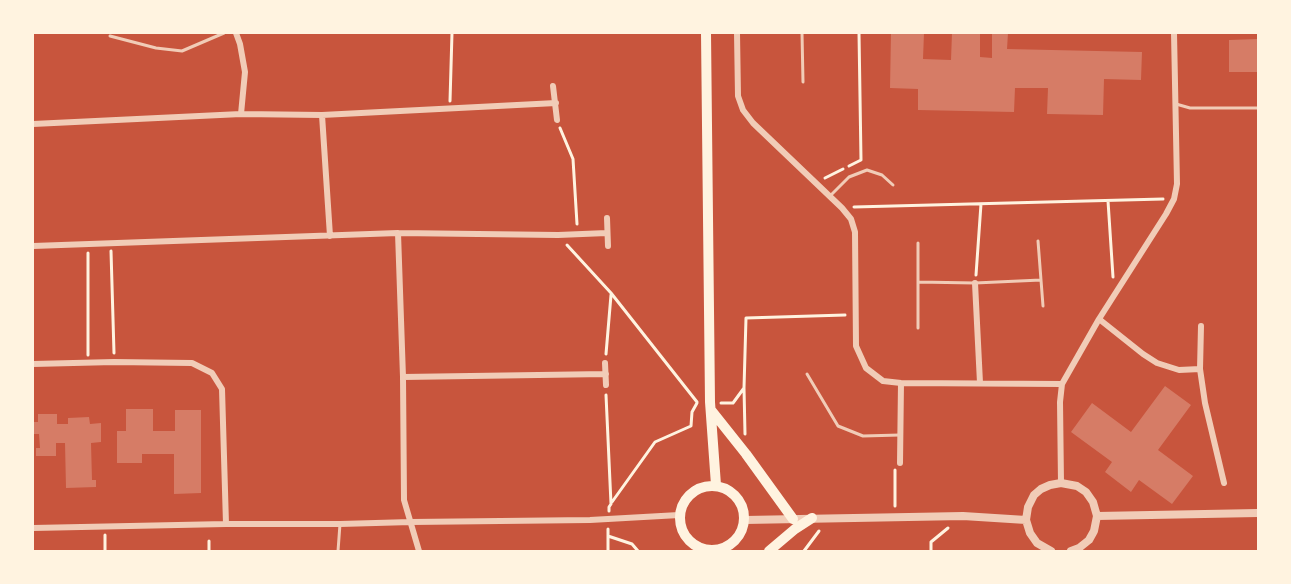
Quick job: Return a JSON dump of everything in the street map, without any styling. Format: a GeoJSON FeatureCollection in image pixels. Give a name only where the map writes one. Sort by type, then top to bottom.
{"type":"FeatureCollection","features":[{"type":"Feature","properties":{"kind":"main road"},"geometry":{"type":"LineString","coordinates":[[706,33],[710,406],[716,485]]}},
{"type":"Feature","properties":{"kind":"main road"},"geometry":{"type":"LineString","coordinates":[[710,406],[793,519]]}},
{"type":"Feature","properties":{"kind":"main road"},"geometry":{"type":"LineString","coordinates":[[716,485],[732,492],[739,500],[745,520],[737,539],[728,546],[710,551],[690,542],[682,531],[679,515],[687,496],[694,490],[716,485]]}},
{"type":"Feature","properties":{"kind":"main road"},"geometry":{"type":"LineString","coordinates":[[770,551],[795,529],[812,518]]}},
{"type":"Feature","properties":{"kind":"street"},"geometry":{"type":"LineString","coordinates":[[236,33],[245,72],[241,114]]}},
{"type":"Feature","properties":{"kind":"street"},"geometry":{"type":"LineString","coordinates":[[737,33],[738,96],[743,110],[753,123],[851,219],[855,232],[856,346],[866,368],[883,381],[901,383],[1062,384]]}},
{"type":"Feature","properties":{"kind":"street"},"geometry":{"type":"LineString","coordinates":[[1061,483],[1060,402],[1062,384],[1114,294],[1174,199],[1177,184],[1174,33]]}},
{"type":"Feature","properties":{"kind":"street"},"geometry":{"type":"LineString","coordinates":[[553,86],[557,120]]}},
{"type":"Feature","properties":{"kind":"street"},"geometry":{"type":"LineString","coordinates":[[33,124],[241,114],[322,115],[556,103]]}},
{"type":"Feature","properties":{"kind":"street"},"geometry":{"type":"LineString","coordinates":[[322,115],[330,236]]}},
{"type":"Feature","properties":{"kind":"street"},"geometry":{"type":"LineString","coordinates":[[607,218],[608,246]]}},
{"type":"Feature","properties":{"kind":"street"},"geometry":{"type":"LineString","coordinates":[[398,233],[404,500],[419,551]]}},
{"type":"Feature","properties":{"kind":"street"},"geometry":{"type":"LineString","coordinates":[[33,246],[398,233],[558,235],[607,233]]}},
{"type":"Feature","properties":{"kind":"street"},"geometry":{"type":"LineString","coordinates":[[975,283],[980,383]]}},
{"type":"Feature","properties":{"kind":"street"},"geometry":{"type":"LineString","coordinates":[[1099,319],[1157,363],[1179,370],[1200,369]]}},
{"type":"Feature","properties":{"kind":"street"},"geometry":{"type":"LineString","coordinates":[[1201,326],[1200,369],[1205,404],[1224,483]]}},
{"type":"Feature","properties":{"kind":"street"},"geometry":{"type":"LineString","coordinates":[[33,364],[192,363],[212,373],[222,389],[226,524]]}},
{"type":"Feature","properties":{"kind":"street"},"geometry":{"type":"LineString","coordinates":[[605,363],[606,385]]}},
{"type":"Feature","properties":{"kind":"street"},"geometry":{"type":"LineString","coordinates":[[403,377],[606,374]]}},
{"type":"Feature","properties":{"kind":"street"},"geometry":{"type":"LineString","coordinates":[[900,463],[901,383]]}},
{"type":"Feature","properties":{"kind":"street"},"geometry":{"type":"LineString","coordinates":[[1051,551],[1037,543],[1030,533],[1026,520],[1028,507],[1034,495],[1050,485],[1061,483],[1077,486],[1086,492],[1093,502],[1097,516],[1094,531],[1089,540],[1071,551]]}},
{"type":"Feature","properties":{"kind":"street"},"geometry":{"type":"LineString","coordinates":[[1097,516],[1258,513]]}},
{"type":"Feature","properties":{"kind":"street"},"geometry":{"type":"LineString","coordinates":[[33,528],[590,520],[679,515]]}},
{"type":"Feature","properties":{"kind":"street"},"geometry":{"type":"LineString","coordinates":[[745,520],[963,516],[1026,520]]}},
{"type":"Feature","properties":{"kind":"lane"},"geometry":{"type":"LineString","coordinates":[[110,36],[156,48],[182,51],[224,33]]}},
{"type":"Feature","properties":{"kind":"lane"},"geometry":{"type":"LineString","coordinates":[[801,33],[803,81]]}},
{"type":"Feature","properties":{"kind":"lane"},"geometry":{"type":"LineString","coordinates":[[1176,104],[1191,108],[1258,108]]}},
{"type":"Feature","properties":{"kind":"lane"},"geometry":{"type":"LineString","coordinates":[[830,196],[849,177],[867,170],[882,175],[893,185]]}},
{"type":"Feature","properties":{"kind":"lane"},"geometry":{"type":"LineString","coordinates":[[1038,241],[1043,306]]}},
{"type":"Feature","properties":{"kind":"lane"},"geometry":{"type":"LineString","coordinates":[[918,243],[918,328]]}},
{"type":"Feature","properties":{"kind":"lane"},"geometry":{"type":"LineString","coordinates":[[918,282],[975,283],[1041,280]]}},
{"type":"Feature","properties":{"kind":"lane"},"geometry":{"type":"LineString","coordinates":[[807,374],[838,426],[863,436],[900,435]]}},
{"type":"Feature","properties":{"kind":"lane"},"geometry":{"type":"LineString","coordinates":[[338,551],[340,524]]}},
{"type":"Feature","properties":{"kind":"path"},"geometry":{"type":"LineString","coordinates":[[450,108],[452,33]]}},
{"type":"Feature","properties":{"kind":"path"},"geometry":{"type":"LineString","coordinates":[[816,183],[861,160],[860,33]]}},
{"type":"Feature","properties":{"kind":"path"},"geometry":{"type":"LineString","coordinates":[[557,120],[573,159],[577,234]]}},
{"type":"Feature","properties":{"kind":"path"},"geometry":{"type":"LineString","coordinates":[[842,208],[1174,199]]}},
{"type":"Feature","properties":{"kind":"path"},"geometry":{"type":"LineString","coordinates":[[1108,201],[1114,294]]}},
{"type":"Feature","properties":{"kind":"path"},"geometry":{"type":"LineString","coordinates":[[975,283],[981,203]]}},
{"type":"Feature","properties":{"kind":"path"},"geometry":{"type":"LineString","coordinates":[[558,235],[611,293],[697,403],[710,406],[733,403],[744,388]]}},
{"type":"Feature","properties":{"kind":"path"},"geometry":{"type":"LineString","coordinates":[[110,244],[114,362]]}},
{"type":"Feature","properties":{"kind":"path"},"geometry":{"type":"LineString","coordinates":[[88,245],[88,363]]}},
{"type":"Feature","properties":{"kind":"path"},"geometry":{"type":"LineString","coordinates":[[605,363],[611,293]]}},
{"type":"Feature","properties":{"kind":"path"},"geometry":{"type":"LineString","coordinates":[[746,454],[744,388],[746,318],[856,315]]}},
{"type":"Feature","properties":{"kind":"path"},"geometry":{"type":"LineString","coordinates":[[606,385],[611,504]]}},
{"type":"Feature","properties":{"kind":"path"},"geometry":{"type":"LineString","coordinates":[[608,551],[609,507],[655,442],[691,426],[692,412],[697,403]]}},
{"type":"Feature","properties":{"kind":"path"},"geometry":{"type":"LineString","coordinates":[[895,517],[895,465],[900,463]]}},
{"type":"Feature","properties":{"kind":"path"},"geometry":{"type":"LineString","coordinates":[[931,551],[931,542],[963,516]]}},
{"type":"Feature","properties":{"kind":"path"},"geometry":{"type":"LineString","coordinates":[[804,551],[828,518]]}},
{"type":"Feature","properties":{"kind":"path"},"geometry":{"type":"LineString","coordinates":[[105,551],[106,527]]}},
{"type":"Feature","properties":{"kind":"path"},"geometry":{"type":"LineString","coordinates":[[608,536],[632,544],[638,551]]}},
{"type":"Feature","properties":{"kind":"path"},"geometry":{"type":"LineString","coordinates":[[209,541],[209,551]]}},
{"type":"Feature","properties":{"kind":"building"},"geometry":{"type":"Polygon","coordinates":[[[891,33],[924,33],[923,59],[951,60],[952,33],[980,33],[980,57],[992,58],[992,33],[1008,33],[1007,49],[1142,52],[1141,80],[1104,79],[1103,115],[1047,114],[1048,88],[1015,88],[1014,112],[918,110],[918,89],[890,88],[891,33]]]}},
{"type":"Feature","properties":{"kind":"building"},"geometry":{"type":"Polygon","coordinates":[[[1258,39],[1258,72],[1229,72],[1229,40],[1258,39]]]}},
{"type":"Feature","properties":{"kind":"building"},"geometry":{"type":"Polygon","coordinates":[[[1165,386],[1191,405],[1158,450],[1193,476],[1172,504],[1139,480],[1131,492],[1105,472],[1112,462],[1071,432],[1092,403],[1131,432],[1165,386]]]}},
{"type":"Feature","properties":{"kind":"building"},"geometry":{"type":"Polygon","coordinates":[[[126,409],[153,409],[153,431],[175,431],[175,410],[201,410],[201,493],[174,494],[174,454],[142,454],[142,463],[117,463],[117,431],[126,431],[126,409]]]}},
{"type":"Feature","properties":{"kind":"building"},"geometry":{"type":"Polygon","coordinates":[[[38,414],[57,414],[57,424],[68,424],[68,418],[89,417],[90,424],[101,423],[101,442],[91,443],[92,480],[96,480],[96,487],[66,488],[65,443],[56,443],[56,456],[36,456],[36,448],[40,448],[39,434],[33,434],[33,422],[38,422],[38,414]]]}}]}
